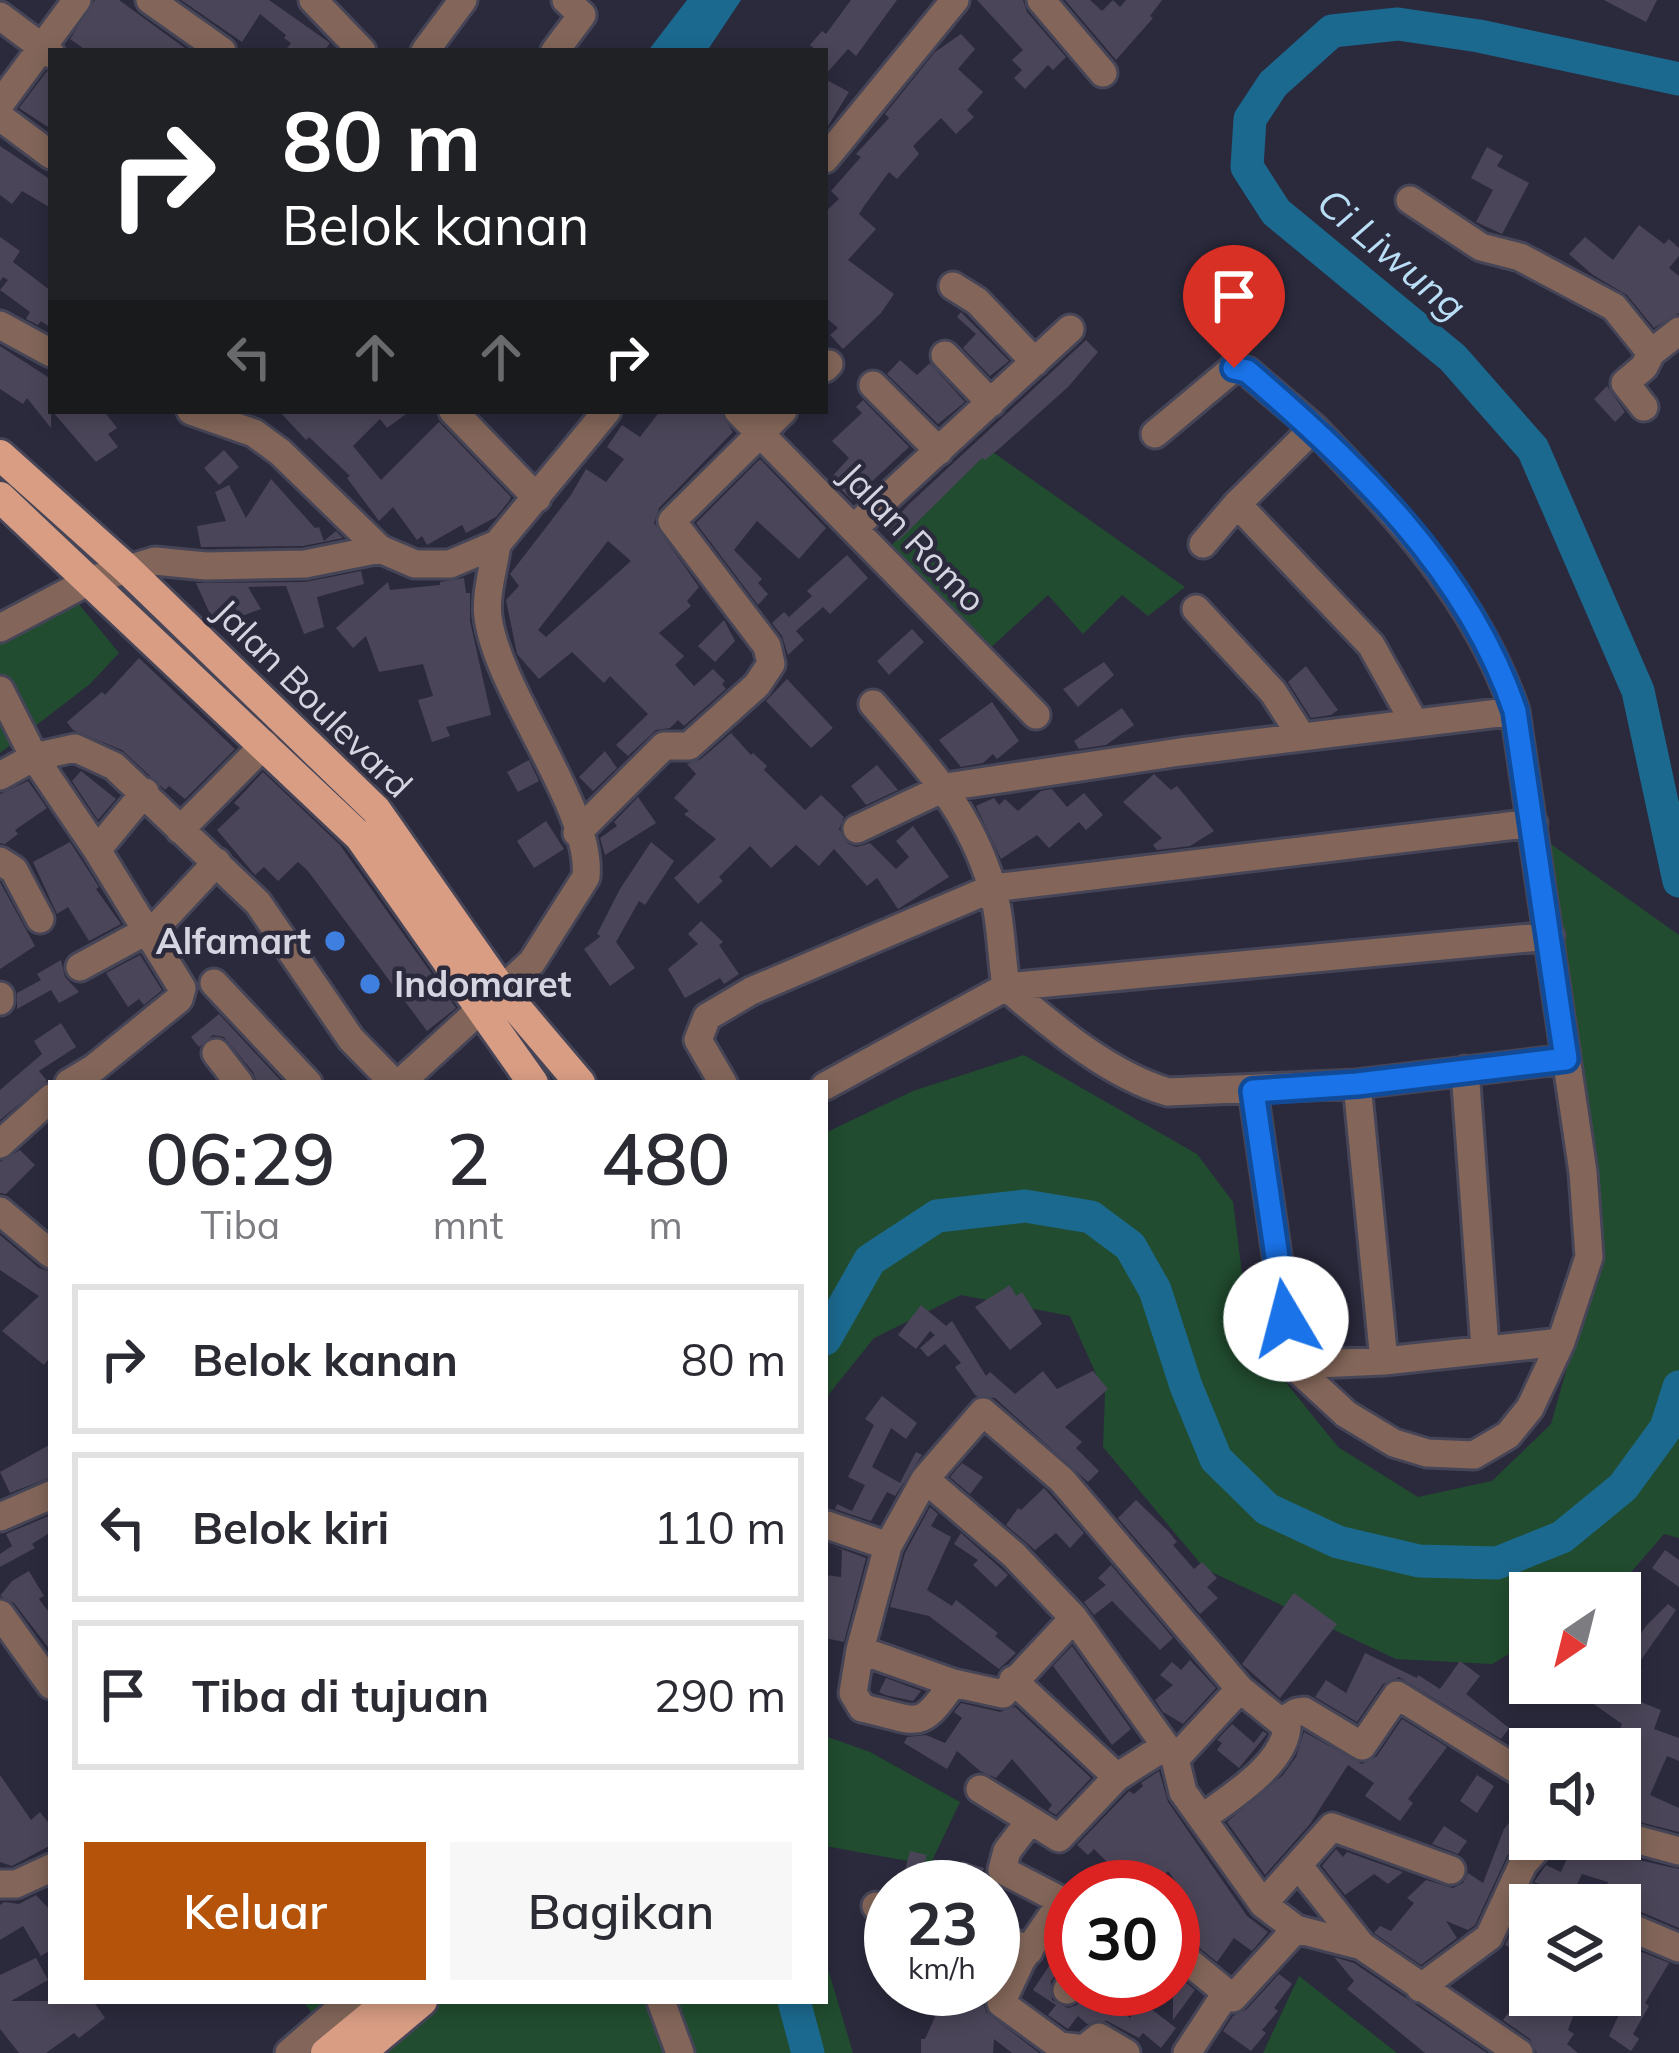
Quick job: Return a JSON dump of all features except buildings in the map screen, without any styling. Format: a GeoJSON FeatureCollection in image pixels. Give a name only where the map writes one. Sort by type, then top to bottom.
{"type":"FeatureCollection","features":[{"type":"Feature","properties":{"kind":"main road","name":"Jalan Boulevard"},"geometry":{"type":"LineString","coordinates":[[0,455],[126,568],[376,810],[492,1000],[531,1080]]}},
{"type":"Feature","properties":{"kind":"main road","name":"Jalan Boulevard"},"geometry":{"type":"LineString","coordinates":[[0,497],[360,837],[492,1000],[577,1080]]}},
{"type":"Feature","properties":{"kind":"main road"},"geometry":{"type":"LineString","coordinates":[[336,2028],[380,2004]]}},
{"type":"Feature","properties":{"kind":"main road"},"geometry":{"type":"LineString","coordinates":[[336,2028],[412,2004]]}},
{"type":"Feature","properties":{"kind":"street"},"geometry":{"type":"LineString","coordinates":[[49,48],[77,0]]}},
{"type":"Feature","properties":{"kind":"street"},"geometry":{"type":"LineString","coordinates":[[427,48],[463,0]]}},
{"type":"Feature","properties":{"kind":"street"},"geometry":{"type":"LineString","coordinates":[[557,48],[582,15],[566,0]]}},
{"type":"Feature","properties":{"kind":"street"},"geometry":{"type":"LineString","coordinates":[[828,155],[955,0]]}},
{"type":"Feature","properties":{"kind":"street"},"geometry":{"type":"LineString","coordinates":[[1041,0],[1102,73]]}},
{"type":"Feature","properties":{"kind":"street"},"geometry":{"type":"LineString","coordinates":[[159,2],[218,48]]}},
{"type":"Feature","properties":{"kind":"street"},"geometry":{"type":"LineString","coordinates":[[329,6],[360,48]]}},
{"type":"Feature","properties":{"kind":"street"},"geometry":{"type":"LineString","coordinates":[[0,16],[47,51],[0,104]]}},
{"type":"Feature","properties":{"kind":"street"},"geometry":{"type":"LineString","coordinates":[[0,118],[48,153]]}},
{"type":"Feature","properties":{"kind":"street"},"geometry":{"type":"LineString","coordinates":[[1410,200],[1481,248],[1520,257],[1615,307],[1651,353]]}},
{"type":"Feature","properties":{"kind":"street"},"geometry":{"type":"LineString","coordinates":[[953,286],[976,301],[1035,362]]}},
{"type":"Feature","properties":{"kind":"street"},"geometry":{"type":"LineString","coordinates":[[0,325],[48,351]]}},
{"type":"Feature","properties":{"kind":"street"},"geometry":{"type":"LineString","coordinates":[[854,528],[1070,329]]}},
{"type":"Feature","properties":{"kind":"street"},"geometry":{"type":"LineString","coordinates":[[1644,407],[1624,383],[1679,331]]}},
{"type":"Feature","properties":{"kind":"street"},"geometry":{"type":"LineString","coordinates":[[945,355],[991,403]]}},
{"type":"Feature","properties":{"kind":"street"},"geometry":{"type":"LineString","coordinates":[[1155,434],[1234,368],[1247,371],[1314,428],[1402,521],[1462,597],[1503,676],[1515,711],[1550,936],[1583,1172],[1589,1257],[1562,1342],[1530,1408],[1508,1436],[1474,1455],[1427,1453],[1394,1443],[1346,1414],[1293,1365],[1253,1091]]}},
{"type":"Feature","properties":{"kind":"street"},"geometry":{"type":"LineString","coordinates":[[873,385],[939,451]]}},
{"type":"Feature","properties":{"kind":"street"},"geometry":{"type":"LineString","coordinates":[[456,414],[537,497]]}},
{"type":"Feature","properties":{"kind":"street"},"geometry":{"type":"LineString","coordinates":[[230,417],[280,452],[380,549],[416,564],[450,564],[497,544],[605,414]]}},
{"type":"Feature","properties":{"kind":"street","name":"Jalan Romo"},"geometry":{"type":"LineString","coordinates":[[741,414],[1036,715]]}},
{"type":"Feature","properties":{"kind":"street"},"geometry":{"type":"LineString","coordinates":[[578,833],[664,746],[689,746],[758,686],[771,664],[767,646],[672,521],[780,414]]}},
{"type":"Feature","properties":{"kind":"street"},"geometry":{"type":"LineString","coordinates":[[1203,544],[1314,428]]}},
{"type":"Feature","properties":{"kind":"street"},"geometry":{"type":"LineString","coordinates":[[1237,504],[1372,645],[1414,722]]}},
{"type":"Feature","properties":{"kind":"street"},"geometry":{"type":"LineString","coordinates":[[400,1080],[492,1000],[542,947],[586,877],[587,862],[578,833],[502,661],[488,617],[497,544]]}},
{"type":"Feature","properties":{"kind":"street"},"geometry":{"type":"LineString","coordinates":[[0,628],[91,580],[155,561],[206,566],[305,564],[380,549]]}},
{"type":"Feature","properties":{"kind":"street"},"geometry":{"type":"LineString","coordinates":[[1196,609],[1273,692],[1301,737]]}},
{"type":"Feature","properties":{"kind":"street"},"geometry":{"type":"LineString","coordinates":[[0,690],[34,757],[182,988],[179,999],[100,1076]]}},
{"type":"Feature","properties":{"kind":"street"},"geometry":{"type":"LineString","coordinates":[[873,704],[946,787],[966,820],[992,888],[1006,986],[1147,1086],[1168,1093],[1253,1091],[1357,1084],[1566,1059]]}},
{"type":"Feature","properties":{"kind":"street"},"geometry":{"type":"LineString","coordinates":[[857,829],[946,787],[1515,711]]}},
{"type":"Feature","properties":{"kind":"street"},"geometry":{"type":"LineString","coordinates":[[180,830],[265,745]]}},
{"type":"Feature","properties":{"kind":"street"},"geometry":{"type":"LineString","coordinates":[[0,776],[34,757],[75,748],[93,753],[145,793],[258,904],[351,1039],[394,1080]]}},
{"type":"Feature","properties":{"kind":"street"},"geometry":{"type":"LineString","coordinates":[[97,850],[145,793]]}},
{"type":"Feature","properties":{"kind":"street"},"geometry":{"type":"LineString","coordinates":[[721,1080],[698,1040],[707,1017],[751,992],[992,888],[1533,823]]}},
{"type":"Feature","properties":{"kind":"street"},"geometry":{"type":"LineString","coordinates":[[0,861],[14,870],[40,919]]}},
{"type":"Feature","properties":{"kind":"street"},"geometry":{"type":"LineString","coordinates":[[80,967],[147,932],[178,908],[217,862]]}},
{"type":"Feature","properties":{"kind":"street"},"geometry":{"type":"LineString","coordinates":[[828,1083],[1006,986],[1550,936]]}},
{"type":"Feature","properties":{"kind":"street"},"geometry":{"type":"LineString","coordinates":[[214,983],[305,1080]]}},
{"type":"Feature","properties":{"kind":"street"},"geometry":{"type":"LineString","coordinates":[[216,1053],[237,1080]]}},
{"type":"Feature","properties":{"kind":"street"},"geometry":{"type":"LineString","coordinates":[[1465,1070],[1485,1348]]}},
{"type":"Feature","properties":{"kind":"street"},"geometry":{"type":"LineString","coordinates":[[1357,1084],[1384,1360]]}},
{"type":"Feature","properties":{"kind":"street"},"geometry":{"type":"LineString","coordinates":[[0,1144],[48,1101]]}},
{"type":"Feature","properties":{"kind":"street"},"geometry":{"type":"LineString","coordinates":[[0,1211],[48,1251]]}},
{"type":"Feature","properties":{"kind":"street"},"geometry":{"type":"LineString","coordinates":[[1293,1365],[1562,1342]]}},
{"type":"Feature","properties":{"kind":"street"},"geometry":{"type":"LineString","coordinates":[[953,1683],[930,1715],[919,1720],[862,1708],[853,1693],[888,1546],[925,1479],[982,1412],[1063,1480],[1240,1689],[1279,1721],[1304,1712],[1364,1746],[1395,1695],[1509,1765]]}},
{"type":"Feature","properties":{"kind":"street"},"geometry":{"type":"LineString","coordinates":[[925,1479],[1014,1555],[1074,1618],[1169,1753],[1183,1792],[1263,1904],[1296,1929],[1362,1946]]}},
{"type":"Feature","properties":{"kind":"street"},"geometry":{"type":"LineString","coordinates":[[0,1516],[48,1497]]}},
{"type":"Feature","properties":{"kind":"street"},"geometry":{"type":"LineString","coordinates":[[828,1525],[888,1546]]}},
{"type":"Feature","properties":{"kind":"street"},"geometry":{"type":"LineString","coordinates":[[0,1614],[48,1681]]}},
{"type":"Feature","properties":{"kind":"street"},"geometry":{"type":"LineString","coordinates":[[860,1650],[953,1683],[1003,1694],[1074,1618]]}},
{"type":"Feature","properties":{"kind":"street"},"geometry":{"type":"LineString","coordinates":[[1013,1679],[1117,1777]]}},
{"type":"Feature","properties":{"kind":"street"},"geometry":{"type":"LineString","coordinates":[[980,1789],[1058,1838],[1117,1777],[1169,1753],[1240,1689]]}},
{"type":"Feature","properties":{"kind":"street"},"geometry":{"type":"LineString","coordinates":[[1202,1818],[1253,1780],[1286,1741],[1287,1721]]}},
{"type":"Feature","properties":{"kind":"street"},"geometry":{"type":"LineString","coordinates":[[1029,1822],[1007,1851],[1002,1870],[1044,1898]]}},
{"type":"Feature","properties":{"kind":"street"},"geometry":{"type":"LineString","coordinates":[[1263,1904],[1332,1827],[1451,1870]]}},
{"type":"Feature","properties":{"kind":"street"},"geometry":{"type":"LineString","coordinates":[[1641,1841],[1679,1851]]}},
{"type":"Feature","properties":{"kind":"street"},"geometry":{"type":"LineString","coordinates":[[1298,1865],[1362,1946],[1520,2053]]}},
{"type":"Feature","properties":{"kind":"street"},"geometry":{"type":"LineString","coordinates":[[0,1884],[16,1884],[48,1869]]}},
{"type":"Feature","properties":{"kind":"street"},"geometry":{"type":"LineString","coordinates":[[1420,1988],[1489,1937],[1509,1894]]}},
{"type":"Feature","properties":{"kind":"street"},"geometry":{"type":"LineString","coordinates":[[1200,1973],[1225,1995],[1237,1997],[1296,1929]]}},
{"type":"Feature","properties":{"kind":"street"},"geometry":{"type":"LineString","coordinates":[[1044,1930],[1000,2000],[1004,2008],[1069,2050],[1084,2049],[1099,2037],[1126,2053]]}},
{"type":"Feature","properties":{"kind":"street"},"geometry":{"type":"LineString","coordinates":[[1641,1932],[1679,1948]]}},
{"type":"Feature","properties":{"kind":"street"},"geometry":{"type":"LineString","coordinates":[[1020,1947],[1028,1951]]}},
{"type":"Feature","properties":{"kind":"street"},"geometry":{"type":"LineString","coordinates":[[1187,2053],[1225,1995]]}},
{"type":"Feature","properties":{"kind":"street"},"geometry":{"type":"LineString","coordinates":[[662,2004],[680,2053]]}},
{"type":"Feature","properties":{"kind":"street"},"geometry":{"type":"LineString","coordinates":[[289,2053],[336,2028]]}},
{"type":"Feature","properties":{"kind":"green space"},"geometry":{"type":"Polygon","coordinates":[[[990,450],[1185,587],[1148,616],[1122,595],[1083,634],[1048,595],[974,663],[871,565],[990,450]]]}},
{"type":"Feature","properties":{"kind":"green space"},"geometry":{"type":"Polygon","coordinates":[[[68,591],[119,653],[90,684],[0,753],[0,641],[68,591]]]}},
{"type":"Feature","properties":{"kind":"green space"},"geometry":{"type":"Polygon","coordinates":[[[1548,842],[1679,935],[1679,1538],[1664,1534],[1631,1572],[1509,1572],[1509,1654],[1492,1664],[1396,1659],[1205,1569],[1103,1447],[1105,1394],[1070,1316],[961,1295],[874,1338],[828,1398],[828,1132],[913,1091],[1024,1055],[1197,1154],[1233,1202],[1245,1297],[1271,1364],[1338,1447],[1418,1497],[1492,1481],[1551,1424],[1602,1244],[1548,842]]]}},
{"type":"Feature","properties":{"kind":"green space"},"geometry":{"type":"Polygon","coordinates":[[[828,1737],[870,1752],[960,1802],[932,1860],[902,1860],[828,1847],[828,1737]]]}},
{"type":"Feature","properties":{"kind":"green space"},"geometry":{"type":"Polygon","coordinates":[[[828,1969],[853,2053],[342,2053],[305,2004],[828,2004],[828,1969]]]}},
{"type":"Feature","properties":{"kind":"green space"},"geometry":{"type":"Polygon","coordinates":[[[1299,1976],[1397,2053],[1263,2053],[1299,1976]]]}},
{"type":"Feature","properties":{"kind":"water"},"geometry":{"type":"Polygon","coordinates":[[[687,0],[741,0],[709,48],[650,48],[687,0]]]}},
{"type":"Feature","properties":{"kind":"waterway","name":"Ci Liwung"},"geometry":{"type":"LineString","coordinates":[[1679,79],[1479,36],[1398,24],[1332,31],[1273,84],[1250,119],[1247,167],[1276,212],[1453,358],[1533,449],[1638,691],[1679,881]]}},
{"type":"Feature","properties":{"kind":"waterway","name":"Ci Liwung"},"geometry":{"type":"LineString","coordinates":[[828,1334],[870,1260],[937,1216],[1025,1206],[1091,1217],[1130,1246],[1155,1290],[1216,1459],[1267,1509],[1338,1542],[1419,1561],[1497,1563],[1562,1537],[1623,1487],[1666,1428],[1679,1387]]}},
{"type":"Feature","properties":{"kind":"waterway","name":"Ci Liwung"},"geometry":{"type":"LineString","coordinates":[[795,2004],[808,2053]]}},
{"type":"Feature","properties":{"kind":"place","name":"Alfamart"},"geometry":{"type":"Point","coordinates":[335,941]}},
{"type":"Feature","properties":{"kind":"place","name":"Indomaret"},"geometry":{"type":"Point","coordinates":[370,984]}},
{"type":"Feature","properties":{"kind":"route"},"geometry":{"type":"LineString","coordinates":[[1234,368],[1247,371],[1314,428],[1402,521],[1462,597],[1503,676],[1515,711],[1566,1059],[1357,1084],[1253,1091],[1286,1319]]}}]}
